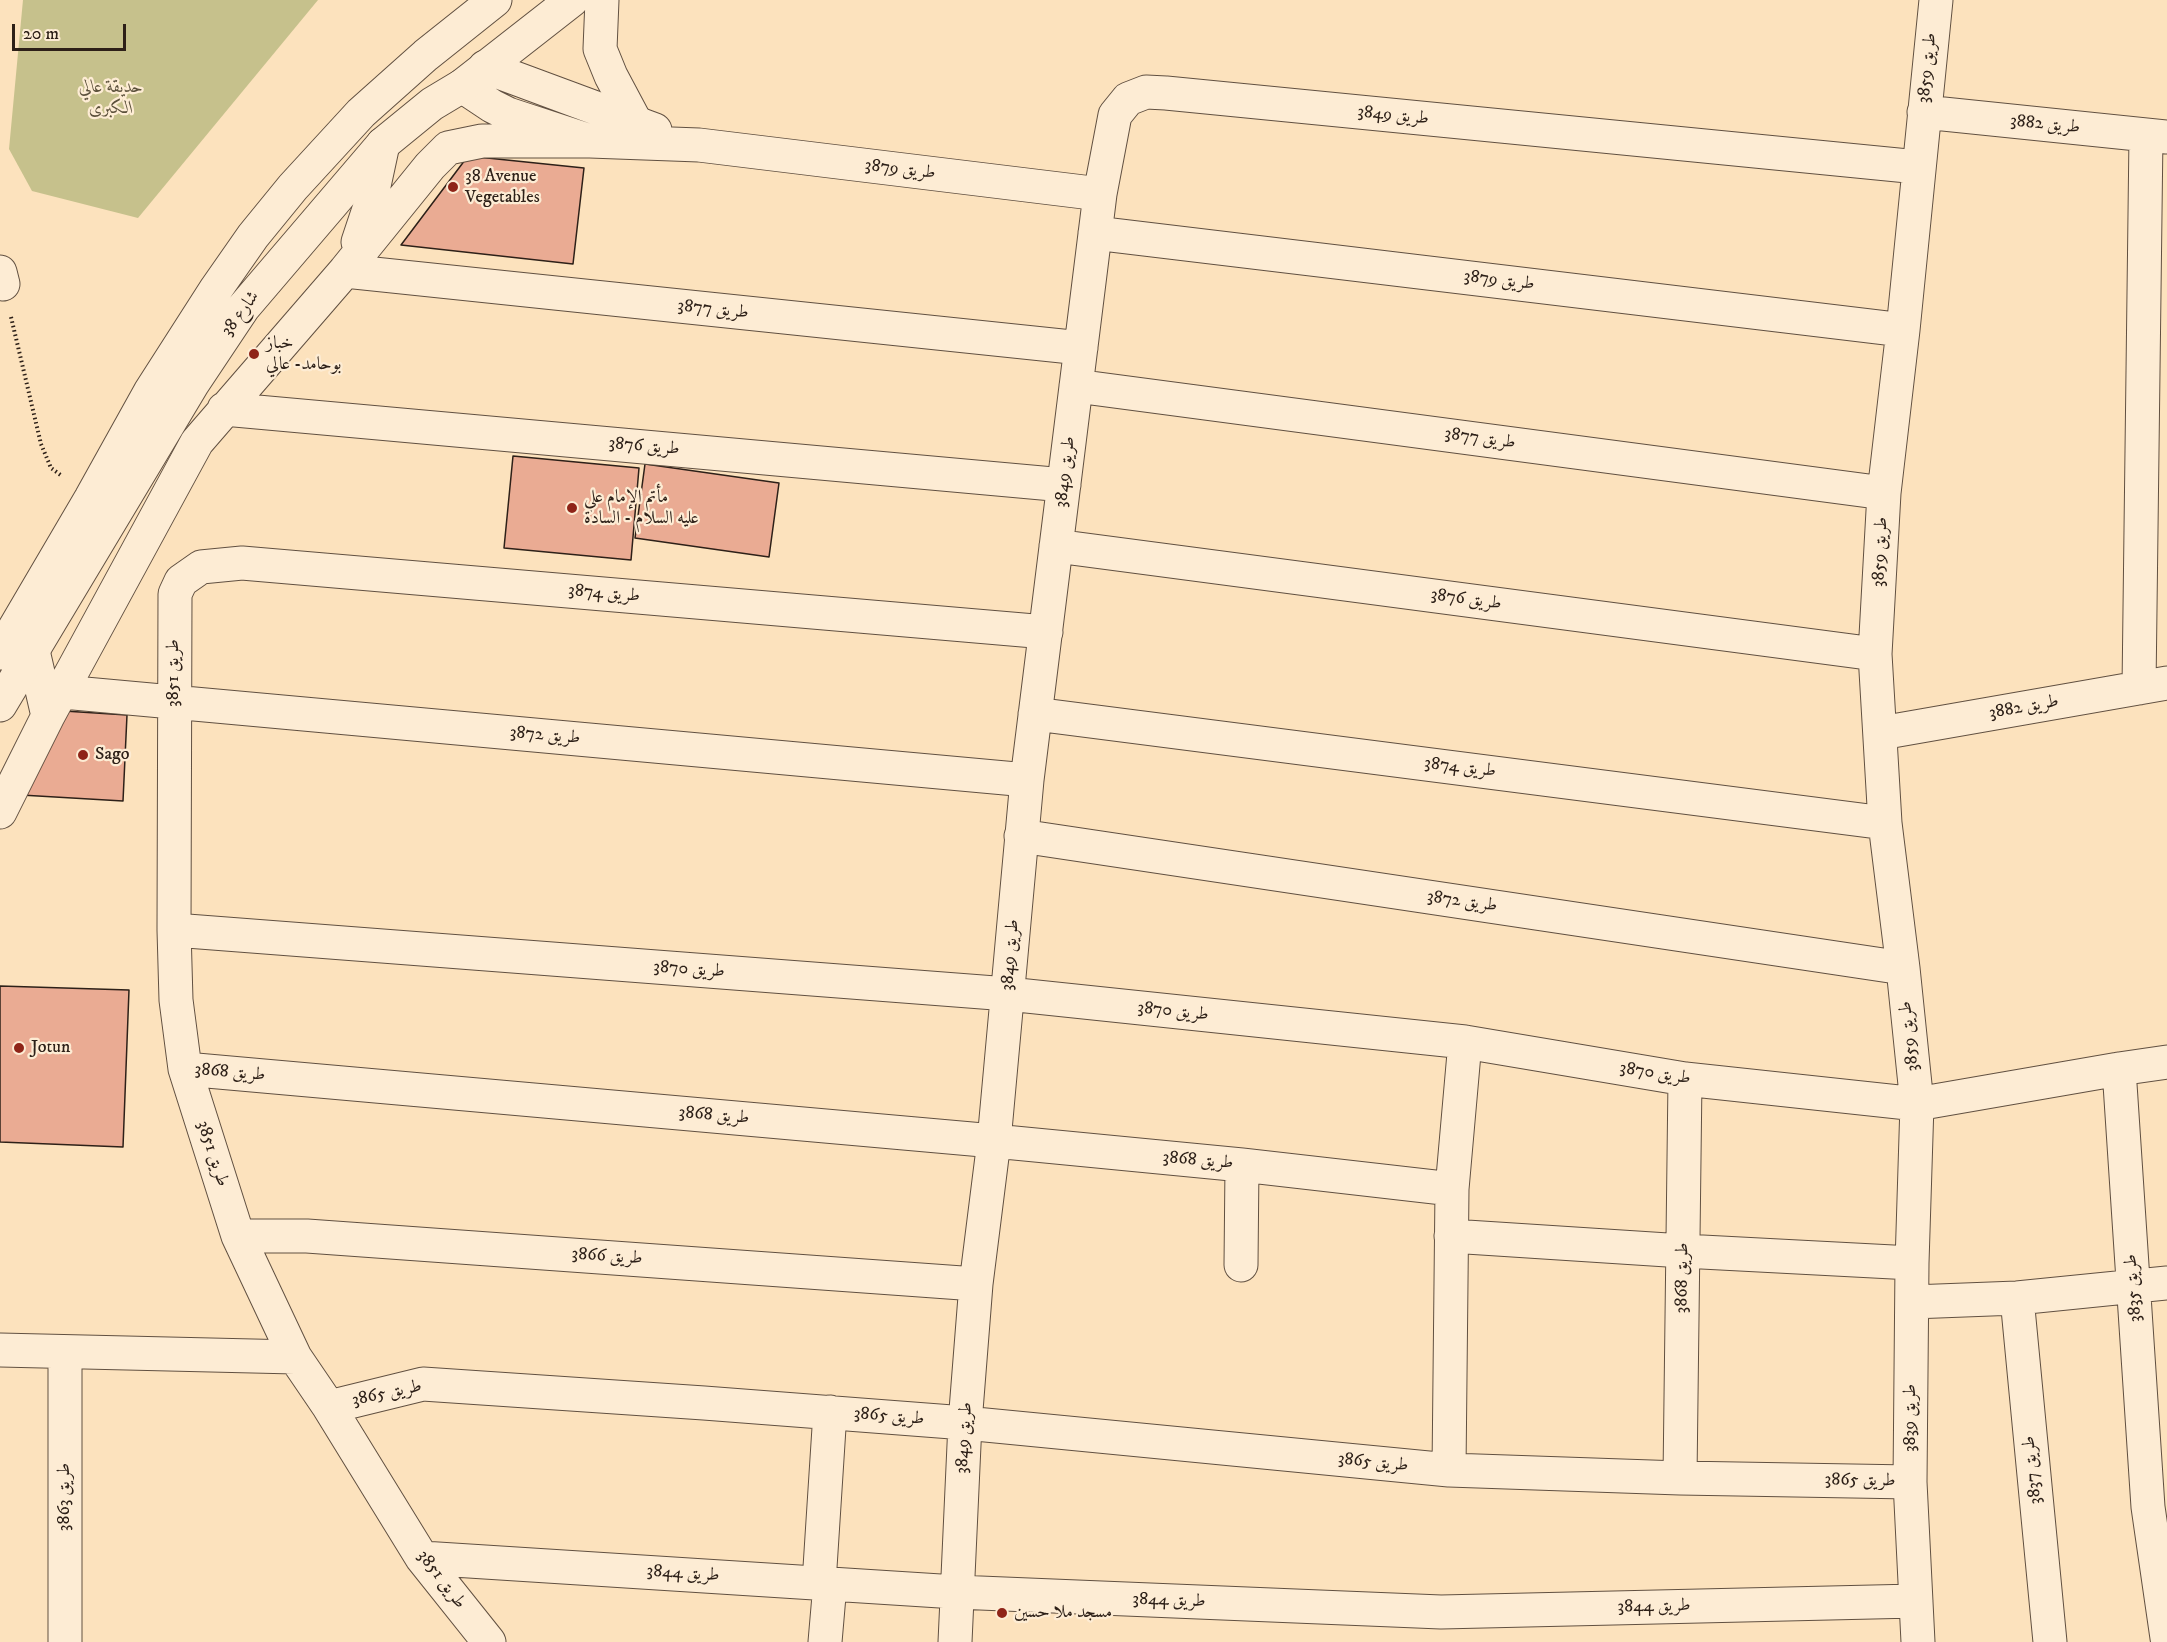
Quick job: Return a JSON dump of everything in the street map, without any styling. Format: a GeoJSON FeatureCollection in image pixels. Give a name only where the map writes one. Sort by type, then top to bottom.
{"type":"FeatureCollection","features":[{"type":"Feature","properties":{"kind":"street","name":"شارع 38"},"geometry":{"type":"LineString","coordinates":[[0,705],[193,383],[243,308],[382,144],[432,104],[456,59],[495,0]]}},
{"type":"Feature","properties":{"kind":"street","name":"شارع 38"},"geometry":{"type":"LineString","coordinates":[[0,653],[150,392],[253,236],[293,187],[361,113],[456,59],[572,0]]}},
{"type":"Feature","properties":{"kind":"street"},"geometry":{"type":"LineString","coordinates":[[602,0],[600,49],[611,76],[636,123]]}},
{"type":"Feature","properties":{"kind":"street","name":"طريق 3859"},"geometry":{"type":"LineString","coordinates":[[1917,1104],[1885,823],[1875,654],[1884,493],[1936,0]]}},
{"type":"Feature","properties":{"kind":"street"},"geometry":{"type":"LineString","coordinates":[[456,59],[699,145]]}},
{"type":"Feature","properties":{"kind":"street"},"geometry":{"type":"LineString","coordinates":[[456,59],[484,102],[508,114],[590,141]]}},
{"type":"Feature","properties":{"kind":"street","name":"طريق 3849"},"geometry":{"type":"LineString","coordinates":[[955,1642],[965,1423],[976,1284],[994,1141],[1027,780],[1100,194],[1115,115],[1128,99],[1146,92],[1918,167]]}},
{"type":"Feature","properties":{"kind":"street","name":"طريق 3882"},"geometry":{"type":"LineString","coordinates":[[1924,112],[2157,136]]}},
{"type":"Feature","properties":{"kind":"street"},"geometry":{"type":"LineString","coordinates":[[2153,686],[2157,136]]}},
{"type":"Feature","properties":{"kind":"street"},"geometry":{"type":"LineString","coordinates":[[0,812],[55,704],[198,442],[345,271],[410,189],[448,148],[482,141],[590,141],[699,145]]}},
{"type":"Feature","properties":{"kind":"street"},"geometry":{"type":"LineString","coordinates":[[345,271],[369,209],[382,144]]}},
{"type":"Feature","properties":{"kind":"street","name":"طريق 3879"},"geometry":{"type":"LineString","coordinates":[[699,145],[1100,194]]}},
{"type":"Feature","properties":{"kind":"street","name":"طريق 3879"},"geometry":{"type":"LineString","coordinates":[[1095,233],[1903,330]]}},
{"type":"Feature","properties":{"kind":"street","name":"طريق 3877"},"geometry":{"type":"LineString","coordinates":[[345,271],[1081,348]]}},
{"type":"Feature","properties":{"kind":"street","name":"طريق 3877"},"geometry":{"type":"LineString","coordinates":[[1077,386],[1884,493]]}},
{"type":"Feature","properties":{"kind":"street","name":"طريق 3876"},"geometry":{"type":"LineString","coordinates":[[224,409],[1064,485]]}},
{"type":"Feature","properties":{"kind":"street","name":"طريق 3876"},"geometry":{"type":"LineString","coordinates":[[1056,546],[1875,654]]}},
{"type":"Feature","properties":{"kind":"street","name":"طريق 3874"},"geometry":{"type":"LineString","coordinates":[[175,594],[181,581],[201,567],[242,562],[1046,632]]}},
{"type":"Feature","properties":{"kind":"street","name":"طريق 3851"},"geometry":{"type":"LineString","coordinates":[[175,594],[174,930],[176,1000],[185,1069],[238,1236],[295,1357],[329,1407],[422,1558],[489,1642]]}},
{"type":"Feature","properties":{"kind":"street"},"geometry":{"type":"LineString","coordinates":[[33,651],[55,704]]}},
{"type":"Feature","properties":{"kind":"street","name":"طريق 3882"},"geometry":{"type":"LineString","coordinates":[[1881,733],[2153,686]]}},
{"type":"Feature","properties":{"kind":"street","name":"طريق 3872"},"geometry":{"type":"LineString","coordinates":[[55,704],[174,702],[1027,780]]}},
{"type":"Feature","properties":{"kind":"street","name":"طريق 3874"},"geometry":{"type":"LineString","coordinates":[[1035,714],[1885,823]]}},
{"type":"Feature","properties":{"kind":"street","name":"طريق 3872"},"geometry":{"type":"LineString","coordinates":[[1022,836],[1903,968]]}},
{"type":"Feature","properties":{"kind":"street","name":"طريق 3870"},"geometry":{"type":"LineString","coordinates":[[174,930],[1008,994],[1465,1042],[1684,1079],[1917,1104],[2119,1068],[2167,1062]]}},
{"type":"Feature","properties":{"kind":"street"},"geometry":{"type":"LineString","coordinates":[[1449,1470],[1452,1189],[1465,1042]]}},
{"type":"Feature","properties":{"kind":"street","name":"طريق 3835"},"geometry":{"type":"LineString","coordinates":[[2119,1068],[2134,1287],[2158,1506],[2167,1638]]}},
{"type":"Feature","properties":{"kind":"street","name":"طريق 3868"},"geometry":{"type":"LineString","coordinates":[[185,1069],[994,1141],[1242,1165],[1452,1189]]}},
{"type":"Feature","properties":{"kind":"street","name":"طريق 3868"},"geometry":{"type":"LineString","coordinates":[[1680,1478],[1684,1079]]}},
{"type":"Feature","properties":{"kind":"street","name":"طريق 3839"},"geometry":{"type":"LineString","coordinates":[[1917,1104],[1912,1263],[1910,1482],[1918,1642]]}},
{"type":"Feature","properties":{"kind":"street","name":"طريق 3868"},"geometry":{"type":"LineString","coordinates":[[1241,1265],[1242,1165]]}},
{"type":"Feature","properties":{"kind":"street","name":"طريق 3866"},"geometry":{"type":"LineString","coordinates":[[238,1236],[319,1237],[976,1284]]}},
{"type":"Feature","properties":{"kind":"street"},"geometry":{"type":"LineString","coordinates":[[1451,1236],[1912,1263]]}},
{"type":"Feature","properties":{"kind":"street"},"geometry":{"type":"LineString","coordinates":[[1912,1302],[2016,1298],[2167,1283]]}},
{"type":"Feature","properties":{"kind":"street","name":"طريق 3837"},"geometry":{"type":"LineString","coordinates":[[2016,1298],[2050,1642]]}},
{"type":"Feature","properties":{"kind":"street"},"geometry":{"type":"LineString","coordinates":[[0,1350],[295,1357]]}},
{"type":"Feature","properties":{"kind":"street","name":"طريق 3863"},"geometry":{"type":"LineString","coordinates":[[64,1642],[65,1352]]}},
{"type":"Feature","properties":{"kind":"street","name":"طريق 3865"},"geometry":{"type":"LineString","coordinates":[[329,1407],[423,1384],[965,1423],[1449,1470],[1680,1478],[1910,1482]]}},
{"type":"Feature","properties":{"kind":"street"},"geometry":{"type":"LineString","coordinates":[[825,1642],[824,1583],[830,1412]]}},
{"type":"Feature","properties":{"kind":"street","name":"طريق 3844"},"geometry":{"type":"LineString","coordinates":[[422,1558],[956,1592],[1441,1612],[1916,1600]]}},
{"type":"Feature","properties":{"kind":"path"},"geometry":{"type":"LineString","coordinates":[[2,278],[41,444],[51,468],[91,498]]}},
{"type":"Feature","properties":{"kind":"green space","name":"حديقة عالي الكبرى"},"geometry":{"type":"Polygon","coordinates":[[[23,0],[318,0],[138,218],[32,191],[9,149],[23,0]]]}},
{"type":"Feature","properties":{"kind":"building"},"geometry":{"type":"Polygon","coordinates":[[[468,156],[584,168],[573,264],[401,245],[468,156]]]}},
{"type":"Feature","properties":{"kind":"building","name":"مأتم الإمام علي عليه السلام - السادة"},"geometry":{"type":"Polygon","coordinates":[[[513,456],[639,468],[631,560],[504,548],[513,456]]]}},
{"type":"Feature","properties":{"kind":"building"},"geometry":{"type":"Polygon","coordinates":[[[645,464],[779,483],[769,557],[635,538],[645,464]]]}},
{"type":"Feature","properties":{"kind":"building","name":"Sago"},"geometry":{"type":"Polygon","coordinates":[[[64,711],[127,715],[123,801],[21,795],[64,711]]]}},
{"type":"Feature","properties":{"kind":"building"},"geometry":{"type":"Polygon","coordinates":[[[0,986],[129,990],[123,1147],[0,1142],[0,986]]]}},
{"type":"Feature","properties":{"kind":"place","name":"38 Avenue Vegetables"},"geometry":{"type":"Point","coordinates":[453,187]}},
{"type":"Feature","properties":{"kind":"place","name":"خباز بوحامد- عالي"},"geometry":{"type":"Point","coordinates":[254,354]}},
{"type":"Feature","properties":{"kind":"place","name":"مأتم الإمام علي عليه السلام - السادة"},"geometry":{"type":"Point","coordinates":[572,508]}},
{"type":"Feature","properties":{"kind":"place","name":"Sago"},"geometry":{"type":"Point","coordinates":[83,755]}},
{"type":"Feature","properties":{"kind":"place","name":"Jotun"},"geometry":{"type":"Point","coordinates":[19,1048]}},
{"type":"Feature","properties":{"kind":"place","name":"مسجد ملا حسين"},"geometry":{"type":"Point","coordinates":[1002,1613]}}]}
